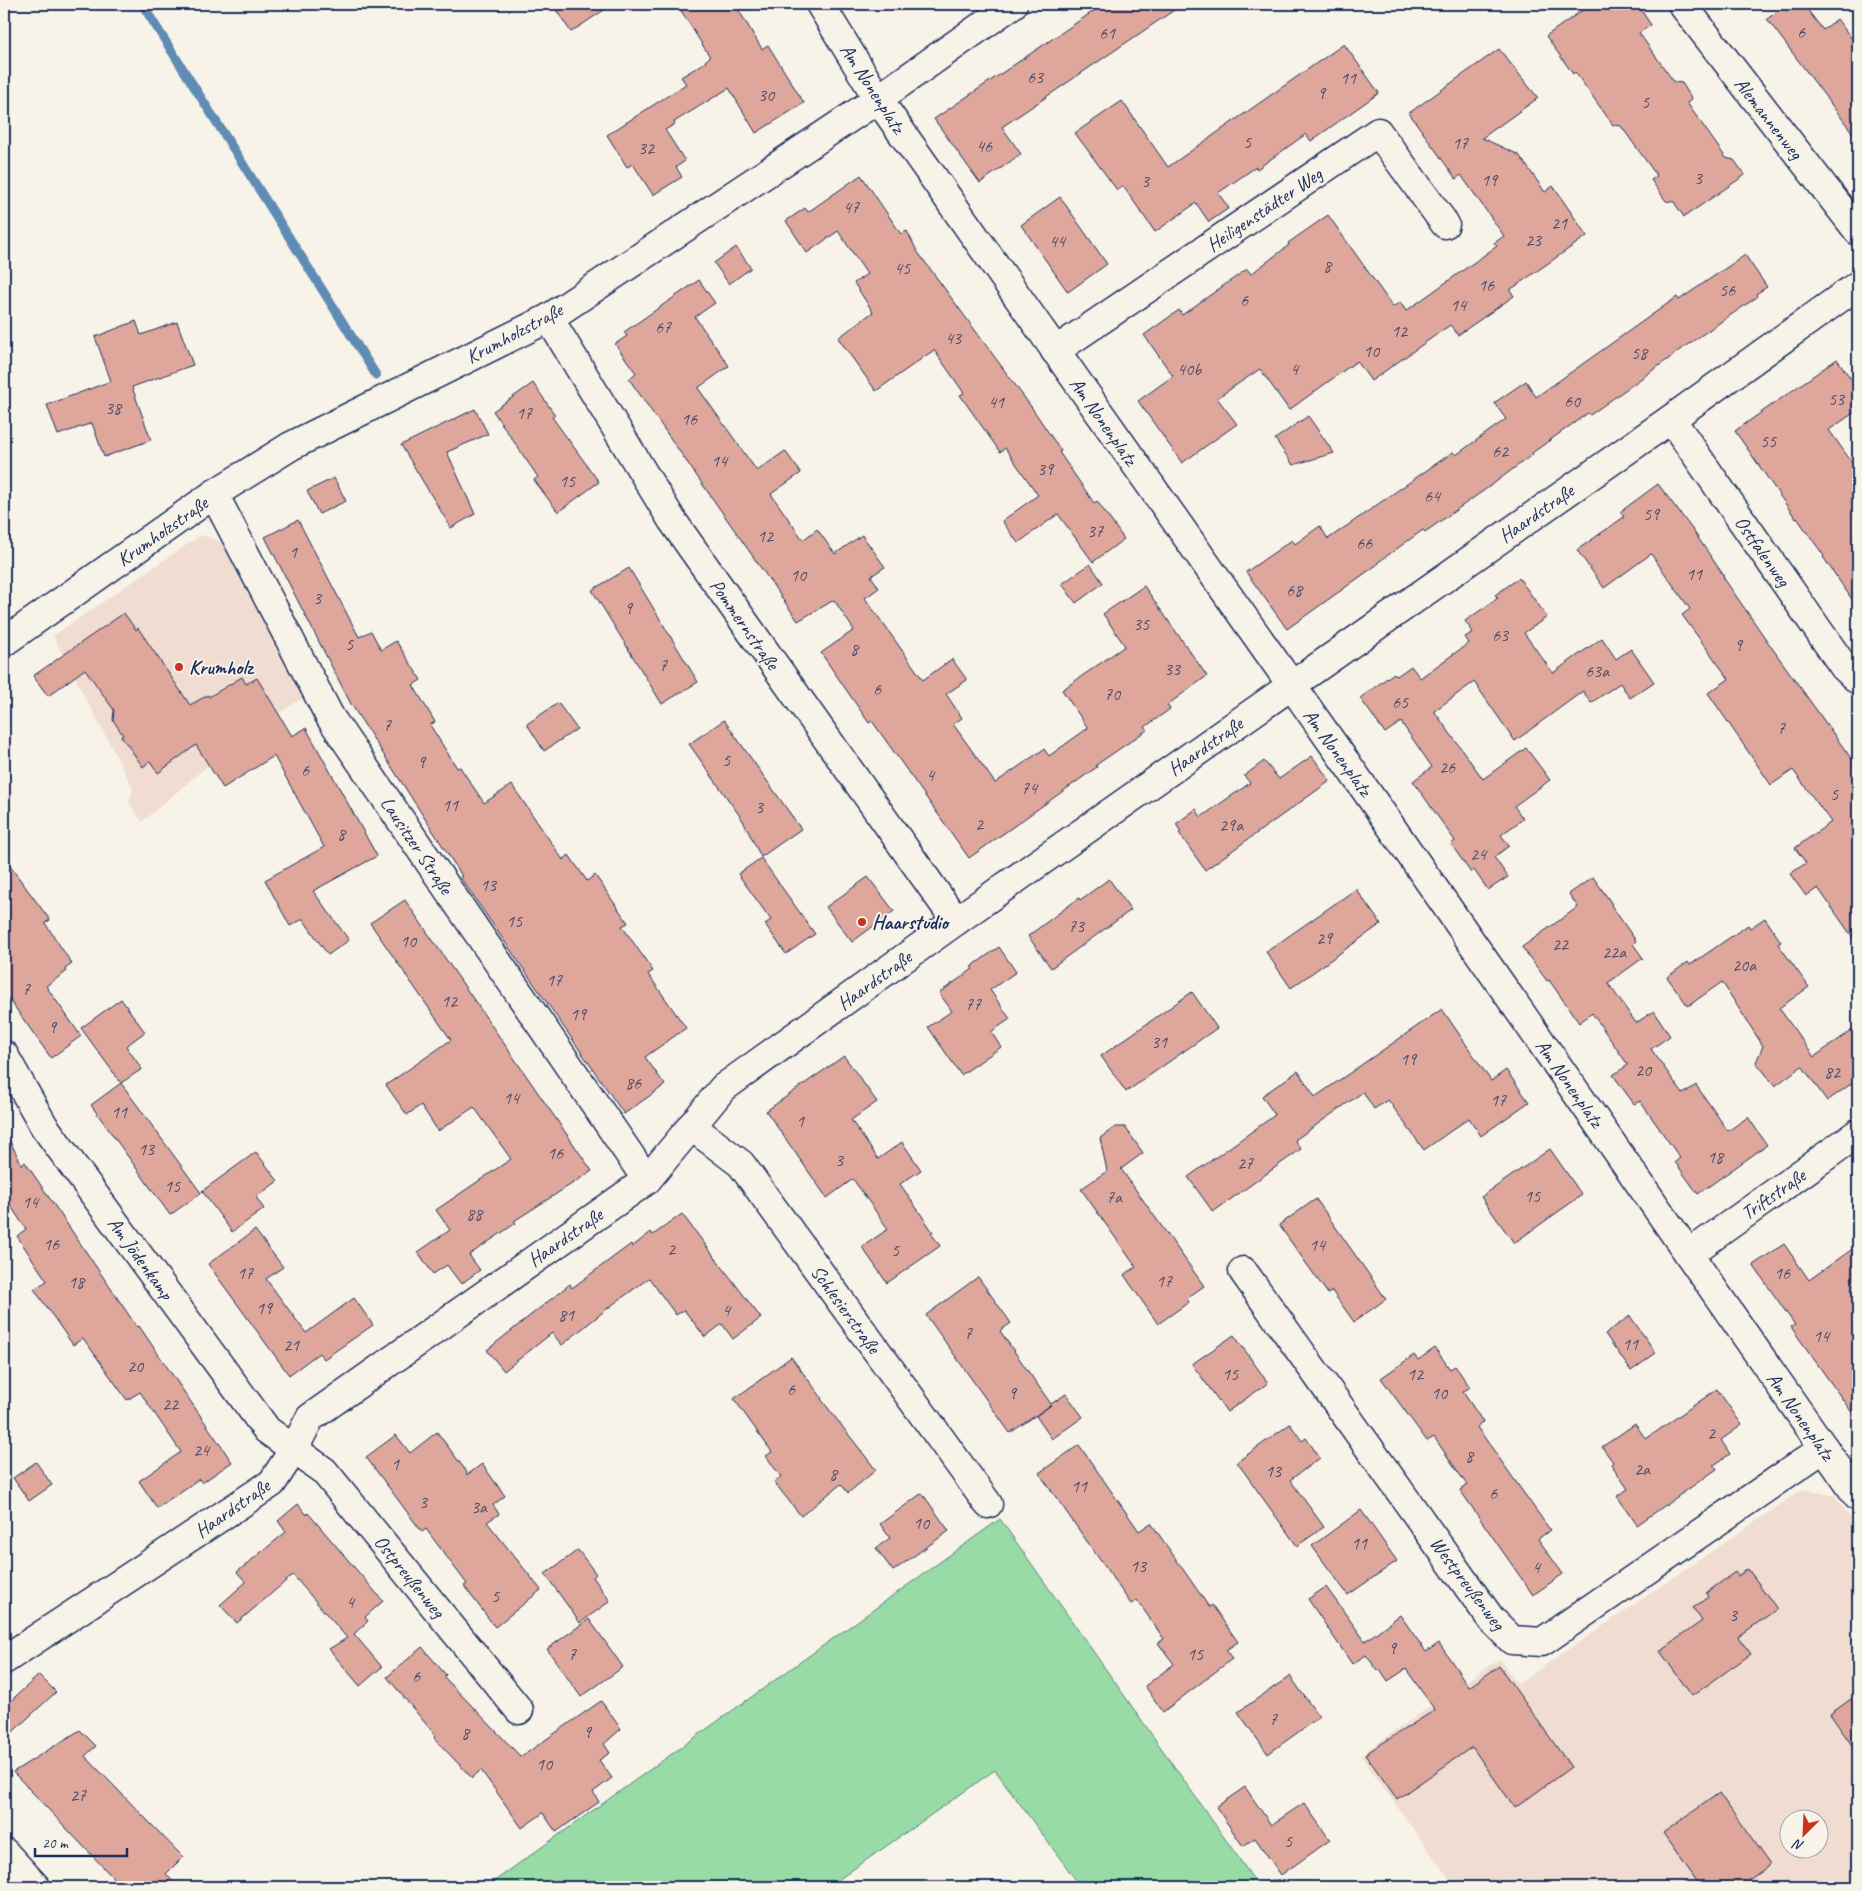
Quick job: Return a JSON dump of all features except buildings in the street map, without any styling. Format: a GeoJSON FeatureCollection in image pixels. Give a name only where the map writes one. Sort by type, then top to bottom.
{"type":"FeatureCollection","features":[{"type":"Feature","properties":{"kind":"street","name":"Am Nonenplatz"},"geometry":{"type":"LineString","coordinates":[[820,4],[878,98],[1528,1022],[1858,1497]]}},
{"type":"Feature","properties":{"kind":"street","name":"Krumholzstraße"},"geometry":{"type":"LineString","coordinates":[[4,642],[214,494],[291,446],[549,318],[878,98],[1013,4]]}},
{"type":"Feature","properties":{"kind":"street","name":"Alemannenweg"},"geometry":{"type":"LineString","coordinates":[[1682,4],[1858,230]]}},
{"type":"Feature","properties":{"kind":"street","name":"Heiligenstädter Weg"},"geometry":{"type":"LineString","coordinates":[[1055,351],[1378,132],[1445,224]]}},
{"type":"Feature","properties":{"kind":"street","name":"Haardstraße"},"geometry":{"type":"LineString","coordinates":[[4,1660],[272,1483],[294,1449],[310,1418],[647,1180],[723,1088],[956,921],[1671,419],[1858,285]]}},
{"type":"Feature","properties":{"kind":"street","name":"Pommernstraße"},"geometry":{"type":"LineString","coordinates":[[549,318],[672,520],[956,921]]}},
{"type":"Feature","properties":{"kind":"street","name":"Ostfalenweg"},"geometry":{"type":"LineString","coordinates":[[1671,419],[1844,666],[1858,680]]}},
{"type":"Feature","properties":{"kind":"street","name":"Lausitzer Straße"},"geometry":{"type":"LineString","coordinates":[[214,494],[330,718],[647,1180]]}},
{"type":"Feature","properties":{"kind":"street","name":"Am Jödenkamp"},"geometry":{"type":"LineString","coordinates":[[4,1055],[44,1126],[267,1430],[294,1449]]}},
{"type":"Feature","properties":{"kind":"street","name":"Schlesierstraße"},"geometry":{"type":"LineString","coordinates":[[691,1126],[741,1164],[988,1504]]}},
{"type":"Feature","properties":{"kind":"street","name":"Triftstraße"},"geometry":{"type":"LineString","coordinates":[[1688,1254],[1858,1133]]}},
{"type":"Feature","properties":{"kind":"street","name":"Westpreußenweg"},"geometry":{"type":"LineString","coordinates":[[1243,1271],[1491,1619],[1512,1640],[1542,1642],[1824,1448]]}},
{"type":"Feature","properties":{"kind":"street","name":"Ostpreußenweg"},"geometry":{"type":"LineString","coordinates":[[294,1449],[324,1471],[519,1710]]}},
{"type":"Feature","properties":{"kind":"street"},"geometry":{"type":"LineString","coordinates":[[4,1852],[36,1887]]}},
{"type":"Feature","properties":{"kind":"shaded area","name":"Krumholz"},"geometry":{"type":"Polygon","coordinates":[[[201,535],[224,543],[304,697],[241,737],[142,822],[129,802],[133,788],[53,636],[201,535]]]}},
{"type":"Feature","properties":{"kind":"shaded area"},"geometry":{"type":"Polygon","coordinates":[[[1803,1489],[1835,1496],[1858,1528],[1858,1887],[1455,1887],[1360,1755],[1499,1659],[1518,1684],[1803,1489]]]}},
{"type":"Feature","properties":{"kind":"green space"},"geometry":{"type":"Polygon","coordinates":[[[1000,1519],[1259,1887],[1081,1887],[995,1770],[828,1887],[486,1887],[1000,1519]]]}},
{"type":"Feature","properties":{"kind":"waterway"},"geometry":{"type":"LineString","coordinates":[[142,4],[376,375]]}},
{"type":"Feature","properties":{"kind":"place","name":"Krumholz"},"geometry":{"type":"Point","coordinates":[179,667]}},
{"type":"Feature","properties":{"kind":"place","name":"Haarstudio"},"geometry":{"type":"Point","coordinates":[862,922]}}]}
